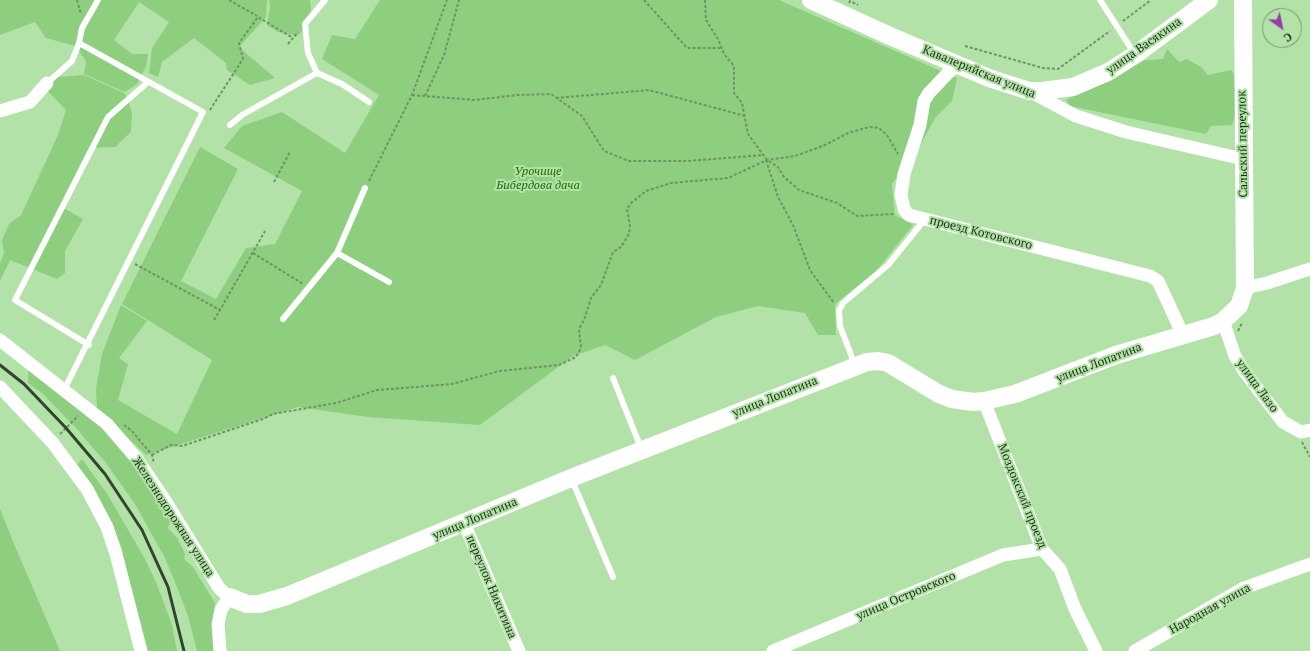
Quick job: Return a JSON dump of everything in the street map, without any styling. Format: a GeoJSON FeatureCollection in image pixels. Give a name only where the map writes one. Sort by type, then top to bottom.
{"type":"FeatureCollection","features":[{"type":"Feature","properties":{"kind":"street","name":"Кавалерийская улица"},"geometry":{"type":"LineString","coordinates":[[811,0],[954,63],[1029,91],[1076,116],[1126,132],[1243,159]]}},
{"type":"Feature","properties":{"kind":"street","name":"улица Васякина"},"geometry":{"type":"LineString","coordinates":[[1029,91],[1058,90],[1073,87],[1108,72],[1135,55],[1209,0]]}},
{"type":"Feature","properties":{"kind":"street","name":"Сальский переулок"},"geometry":{"type":"LineString","coordinates":[[1243,0],[1245,288]]}},
{"type":"Feature","properties":{"kind":"street"},"geometry":{"type":"LineString","coordinates":[[907,213],[904,209],[901,195],[909,158],[920,125],[924,102],[929,93],[950,71],[954,63]]}},
{"type":"Feature","properties":{"kind":"street"},"geometry":{"type":"LineString","coordinates":[[0,111],[30,102],[47,83]]}},
{"type":"Feature","properties":{"kind":"street","name":"проезд Котовского"},"geometry":{"type":"LineString","coordinates":[[907,213],[909,215],[1150,276],[1158,281],[1183,335]]}},
{"type":"Feature","properties":{"kind":"street"},"geometry":{"type":"LineString","coordinates":[[1245,288],[1267,283],[1310,268]]}},
{"type":"Feature","properties":{"kind":"street","name":"улица Лопатина"},"geometry":{"type":"LineString","coordinates":[[228,597],[247,604],[259,604],[276,600],[464,524],[571,478],[856,366],[878,361],[888,363],[939,394],[952,399],[973,402],[984,401],[1015,394],[1116,355],[1214,326],[1226,328],[1239,306],[1245,288]]}},
{"type":"Feature","properties":{"kind":"street","name":"улица Лазо"},"geometry":{"type":"LineString","coordinates":[[1226,328],[1235,356],[1244,371],[1283,422],[1301,432],[1310,430]]}},
{"type":"Feature","properties":{"kind":"street","name":"Железнодорожная улица"},"geometry":{"type":"LineString","coordinates":[[0,340],[107,424],[137,459],[166,502],[218,588],[228,597]]}},
{"type":"Feature","properties":{"kind":"street"},"geometry":{"type":"LineString","coordinates":[[0,387],[52,442],[87,489],[107,526],[116,554],[141,651]]}},
{"type":"Feature","properties":{"kind":"street","name":"Моздокский проезд"},"geometry":{"type":"LineString","coordinates":[[984,401],[1042,549],[1060,569],[1075,609],[1096,651]]}},
{"type":"Feature","properties":{"kind":"street","name":"переулок Никитина"},"geometry":{"type":"LineString","coordinates":[[464,524],[518,651]]}},
{"type":"Feature","properties":{"kind":"street","name":"улица Островского"},"geometry":{"type":"LineString","coordinates":[[773,651],[1003,555],[1042,549]]}},
{"type":"Feature","properties":{"kind":"street","name":"Народная улица"},"geometry":{"type":"LineString","coordinates":[[1135,651],[1244,588],[1310,564]]}},
{"type":"Feature","properties":{"kind":"street"},"geometry":{"type":"LineString","coordinates":[[220,651],[218,624],[220,610],[228,597]]}},
{"type":"Feature","properties":{"kind":"lane"},"geometry":{"type":"LineString","coordinates":[[47,83],[72,61],[79,43],[82,28],[98,0]]}},
{"type":"Feature","properties":{"kind":"lane"},"geometry":{"type":"LineString","coordinates":[[325,0],[305,24],[308,53],[317,73],[342,84],[369,102]]}},
{"type":"Feature","properties":{"kind":"lane"},"geometry":{"type":"LineString","coordinates":[[1100,0],[1135,55]]}},
{"type":"Feature","properties":{"kind":"lane"},"geometry":{"type":"LineString","coordinates":[[64,390],[89,345],[128,260],[203,112],[79,43]]}},
{"type":"Feature","properties":{"kind":"lane"},"geometry":{"type":"LineString","coordinates":[[230,125],[242,115],[317,73]]}},
{"type":"Feature","properties":{"kind":"lane"},"geometry":{"type":"LineString","coordinates":[[89,345],[15,300],[108,117],[148,82]]}},
{"type":"Feature","properties":{"kind":"lane"},"geometry":{"type":"LineString","coordinates":[[283,319],[337,253],[365,188]]}},
{"type":"Feature","properties":{"kind":"lane"},"geometry":{"type":"LineString","coordinates":[[856,366],[840,326],[839,310],[843,303],[888,266],[925,219]]}},
{"type":"Feature","properties":{"kind":"lane"},"geometry":{"type":"LineString","coordinates":[[337,253],[389,282]]}},
{"type":"Feature","properties":{"kind":"lane"},"geometry":{"type":"LineString","coordinates":[[614,378],[642,450]]}},
{"type":"Feature","properties":{"kind":"lane"},"geometry":{"type":"LineString","coordinates":[[571,478],[613,577]]}},
{"type":"Feature","properties":{"kind":"path"},"geometry":{"type":"LineString","coordinates":[[229,0],[293,38]]}},
{"type":"Feature","properties":{"kind":"path"},"geometry":{"type":"LineString","coordinates":[[236,4],[238,0]]}},
{"type":"Feature","properties":{"kind":"path"},"geometry":{"type":"LineString","coordinates":[[365,188],[412,95],[447,0]]}},
{"type":"Feature","properties":{"kind":"path"},"geometry":{"type":"LineString","coordinates":[[425,96],[444,55],[459,0]]}},
{"type":"Feature","properties":{"kind":"path"},"geometry":{"type":"LineString","coordinates":[[644,0],[687,48],[722,48]]}},
{"type":"Feature","properties":{"kind":"path"},"geometry":{"type":"LineString","coordinates":[[705,0],[706,20],[724,54],[734,66],[734,93],[742,103],[748,134],[764,155],[778,197],[793,225],[810,270],[839,310]]}},
{"type":"Feature","properties":{"kind":"path"},"geometry":{"type":"LineString","coordinates":[[965,46],[1043,68],[1058,69],[1151,0]]}},
{"type":"Feature","properties":{"kind":"path"},"geometry":{"type":"LineString","coordinates":[[207,114],[243,59],[239,43],[258,17]]}},
{"type":"Feature","properties":{"kind":"path"},"geometry":{"type":"LineString","coordinates":[[288,44],[305,24]]}},
{"type":"Feature","properties":{"kind":"path"},"geometry":{"type":"LineString","coordinates":[[555,98],[649,90],[745,116]]}},
{"type":"Feature","properties":{"kind":"path"},"geometry":{"type":"LineString","coordinates":[[412,95],[475,100],[517,95],[550,94],[582,116],[604,151],[629,161],[688,161],[764,155]]}},
{"type":"Feature","properties":{"kind":"path"},"geometry":{"type":"LineString","coordinates":[[152,455],[171,445],[182,446],[263,419],[273,414],[336,404],[377,390],[452,384],[499,371],[547,368],[571,360],[576,357],[581,348],[579,329],[584,320],[591,298],[601,285],[613,252],[621,247],[629,234],[630,226],[627,209],[631,203],[646,191],[671,183],[728,178],[766,160],[795,156],[825,145],[848,133],[869,127],[879,128],[887,135],[896,153],[903,158],[909,158]]}},
{"type":"Feature","properties":{"kind":"path"},"geometry":{"type":"LineString","coordinates":[[274,182],[290,152]]}},
{"type":"Feature","properties":{"kind":"path"},"geometry":{"type":"LineString","coordinates":[[766,160],[778,167],[784,177],[799,190],[837,203],[857,216],[907,213]]}},
{"type":"Feature","properties":{"kind":"path"},"geometry":{"type":"LineString","coordinates":[[214,320],[265,231]]}},
{"type":"Feature","properties":{"kind":"path"},"geometry":{"type":"LineString","coordinates":[[253,253],[309,288]]}},
{"type":"Feature","properties":{"kind":"path"},"geometry":{"type":"LineString","coordinates":[[128,260],[220,310]]}},
{"type":"Feature","properties":{"kind":"path"},"geometry":{"type":"LineString","coordinates":[[1226,328],[1239,330],[1245,317]]}},
{"type":"Feature","properties":{"kind":"path"},"geometry":{"type":"LineString","coordinates":[[60,434],[78,416]]}},
{"type":"Feature","properties":{"kind":"green space"},"geometry":{"type":"Polygon","coordinates":[[[0,0],[267,0],[266,17],[239,47],[275,78],[250,85],[227,70],[226,63],[194,38],[162,62],[158,77],[149,73],[152,48],[169,22],[139,2],[114,40],[132,54],[148,54],[146,67],[137,84],[125,92],[84,74],[86,62],[76,46],[46,38],[35,22],[0,35],[0,0]]]}},
{"type":"Feature","properties":{"kind":"green space"},"geometry":{"type":"Polygon","coordinates":[[[269,0],[310,0],[312,21],[297,36],[278,32],[267,25],[270,7],[269,0]]]}},
{"type":"Feature","properties":{"kind":"green space","name":"Урочище Бибердова дача"},"geometry":{"type":"Polygon","coordinates":[[[380,0],[779,0],[957,78],[952,101],[935,118],[917,151],[892,184],[895,215],[913,225],[877,270],[835,304],[836,335],[818,335],[805,313],[758,306],[716,317],[635,360],[605,345],[573,356],[480,425],[368,417],[298,407],[146,455],[97,409],[96,389],[102,354],[121,305],[147,321],[119,358],[128,364],[118,400],[177,434],[212,360],[122,304],[200,147],[238,169],[181,281],[216,299],[246,248],[275,244],[302,191],[224,148],[242,126],[282,112],[345,153],[379,95],[322,59],[332,35],[355,39],[380,0]]]}},
{"type":"Feature","properties":{"kind":"green space"},"geometry":{"type":"Polygon","coordinates":[[[1167,49],[1179,62],[1187,59],[1201,67],[1208,75],[1231,70],[1234,75],[1236,112],[1232,125],[1211,126],[1206,134],[1070,106],[1066,100],[1138,61],[1163,59],[1167,49]]]}},
{"type":"Feature","properties":{"kind":"green space"},"geometry":{"type":"Polygon","coordinates":[[[84,75],[124,93],[128,99],[132,114],[131,132],[115,147],[89,148],[60,206],[83,219],[65,251],[65,273],[57,279],[10,260],[0,281],[0,264],[4,253],[2,240],[9,224],[21,215],[58,135],[66,110],[45,88],[58,77],[84,75]]]}},
{"type":"Feature","properties":{"kind":"green space"},"geometry":{"type":"Polygon","coordinates":[[[28,370],[92,417],[134,461],[170,521],[168,528],[178,539],[185,554],[184,559],[193,567],[215,603],[213,622],[216,651],[197,651],[188,616],[175,582],[164,556],[135,504],[106,463],[75,427],[42,393],[28,383],[28,370]]]}},
{"type":"Feature","properties":{"kind":"green space"},"geometry":{"type":"Polygon","coordinates":[[[82,459],[108,495],[146,561],[156,582],[172,625],[177,651],[142,651],[126,585],[122,548],[112,525],[77,465],[82,459]]]}},
{"type":"Feature","properties":{"kind":"green space"},"geometry":{"type":"Polygon","coordinates":[[[0,509],[14,544],[60,651],[0,651],[0,509]]]}},
{"type":"Feature","properties":{"kind":"railway"},"geometry":{"type":"LineString","coordinates":[[0,365],[24,384],[66,428],[105,474],[142,530],[168,587],[184,651]]}}]}
